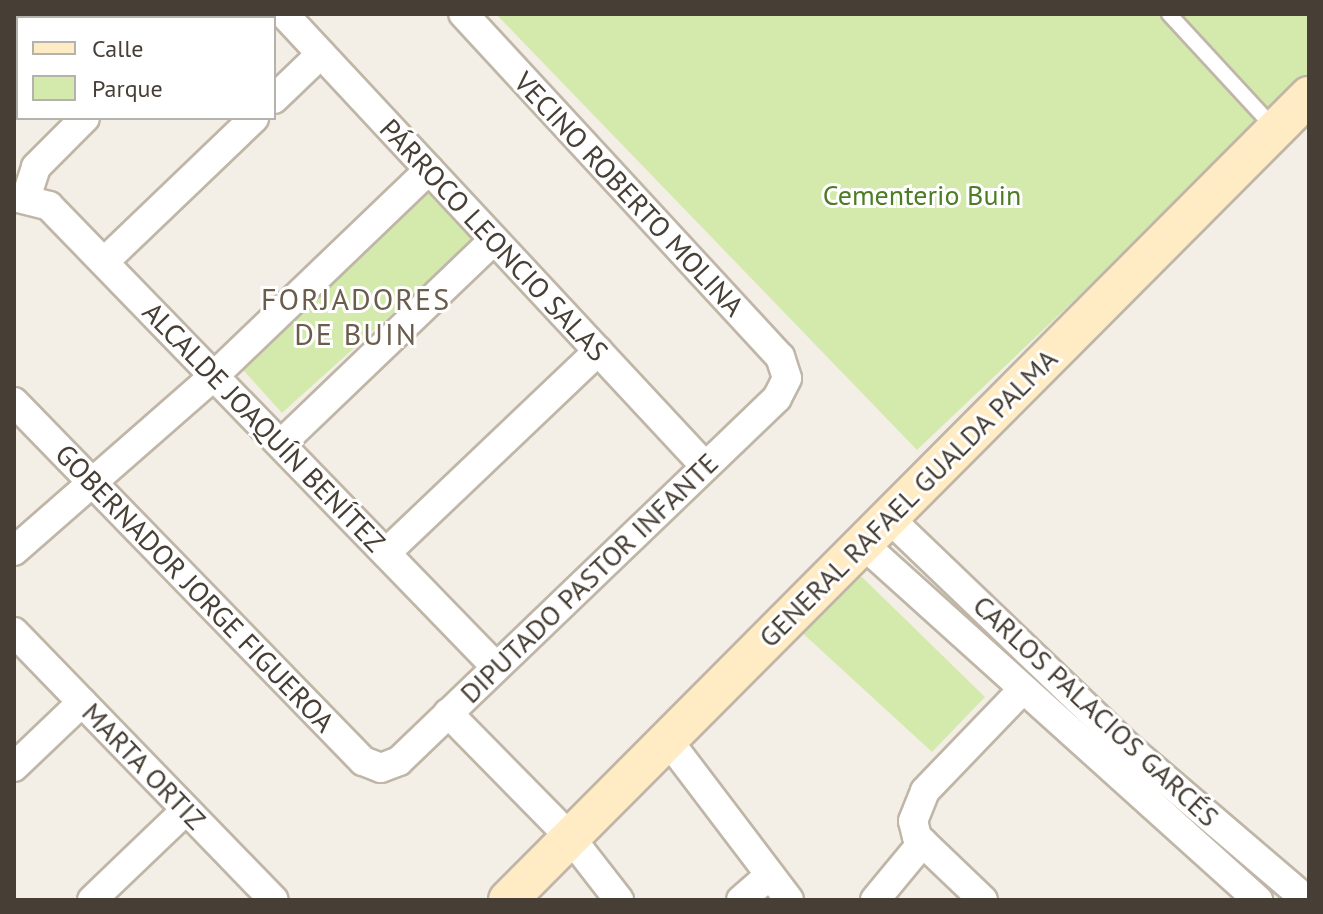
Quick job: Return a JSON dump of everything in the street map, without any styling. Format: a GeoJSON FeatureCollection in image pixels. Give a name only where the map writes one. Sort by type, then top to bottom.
{"type":"FeatureCollection","features":[{"type":"Feature","properties":{"kind":"main road","name":"GENERAL RAFAEL GUALDA PALMA"},"geometry":{"type":"LineString","coordinates":[[508,900],[1309,96]]}},
{"type":"Feature","properties":{"kind":"street","name":"PÁRROCO LEONCIO SALAS"},"geometry":{"type":"LineString","coordinates":[[284,14],[705,466]]}},
{"type":"Feature","properties":{"kind":"street","name":"VECINO ROBERTO MOLINA"},"geometry":{"type":"LineString","coordinates":[[463,14],[780,357],[787,378]]}},
{"type":"Feature","properties":{"kind":"street"},"geometry":{"type":"LineString","coordinates":[[276,97],[321,54]]}},
{"type":"Feature","properties":{"kind":"street"},"geometry":{"type":"LineString","coordinates":[[21,196],[36,167],[83,120]]}},
{"type":"Feature","properties":{"kind":"street"},"geometry":{"type":"LineString","coordinates":[[104,262],[252,120]]}},
{"type":"Feature","properties":{"kind":"street"},"geometry":{"type":"LineString","coordinates":[[14,551],[89,478],[214,376],[429,170]]}},
{"type":"Feature","properties":{"kind":"street","name":"ALCALDE JOAQUÍN BENÍTEZ"},"geometry":{"type":"LineString","coordinates":[[21,196],[49,206],[496,667]]}},
{"type":"Feature","properties":{"kind":"street"},"geometry":{"type":"LineString","coordinates":[[281,444],[494,240]]}},
{"type":"Feature","properties":{"kind":"street"},"geometry":{"type":"LineString","coordinates":[[386,553],[598,351]]}},
{"type":"Feature","properties":{"kind":"street","name":"DIPUTADO PASTOR INFANTE"},"geometry":{"type":"LineString","coordinates":[[381,768],[399,761],[777,398],[787,378]]}},
{"type":"Feature","properties":{"kind":"street","name":"GOBERNADOR JORGE FIGUEROA"},"geometry":{"type":"LineString","coordinates":[[14,402],[363,761],[381,768]]}},
{"type":"Feature","properties":{"kind":"street","name":"CARLOS PALACIOS GARCÉS"},"geometry":{"type":"LineString","coordinates":[[876,531],[1023,689],[1258,900]]}},
{"type":"Feature","properties":{"kind":"street","name":"CARLOS PALACIOS GARCÉS"},"geometry":{"type":"LineString","coordinates":[[876,531],[1307,900]]}},
{"type":"Feature","properties":{"kind":"street","name":"MARTA ORTIZ"},"geometry":{"type":"LineString","coordinates":[[14,632],[274,900]]}},
{"type":"Feature","properties":{"kind":"street"},"geometry":{"type":"LineString","coordinates":[[983,900],[923,842],[913,821],[925,791],[1023,689]]}},
{"type":"Feature","properties":{"kind":"street"},"geometry":{"type":"LineString","coordinates":[[14,767],[82,702]]}},
{"type":"Feature","properties":{"kind":"street"},"geometry":{"type":"LineString","coordinates":[[448,713],[570,837],[619,900]]}},
{"type":"Feature","properties":{"kind":"street"},"geometry":{"type":"LineString","coordinates":[[667,739],[789,900]]}},
{"type":"Feature","properties":{"kind":"street"},"geometry":{"type":"LineString","coordinates":[[92,900],[186,810]]}},
{"type":"Feature","properties":{"kind":"street"},"geometry":{"type":"LineString","coordinates":[[875,900],[923,842]]}},
{"type":"Feature","properties":{"kind":"street"},"geometry":{"type":"LineString","coordinates":[[741,900],[770,875]]}},
{"type":"Feature","properties":{"kind":"lane"},"geometry":{"type":"LineString","coordinates":[[1169,14],[1275,130]]}},
{"type":"Feature","properties":{"kind":"green space","name":"Cementerio Buin"},"geometry":{"type":"Polygon","coordinates":[[[496,14],[1309,14],[1309,77],[917,450],[496,14]]]}},
{"type":"Feature","properties":{"kind":"green space"},"geometry":{"type":"Polygon","coordinates":[[[431,190],[475,239],[282,413],[238,364],[431,190]]]}},
{"type":"Feature","properties":{"kind":"green space"},"geometry":{"type":"Polygon","coordinates":[[[862,577],[985,697],[932,752],[798,629],[847,579],[862,577]]]}},
{"type":"Feature","properties":{"kind":"district","name":"FORJADORES DE BUIN"},"geometry":{"type":"Point","coordinates":[356,316]}}]}
